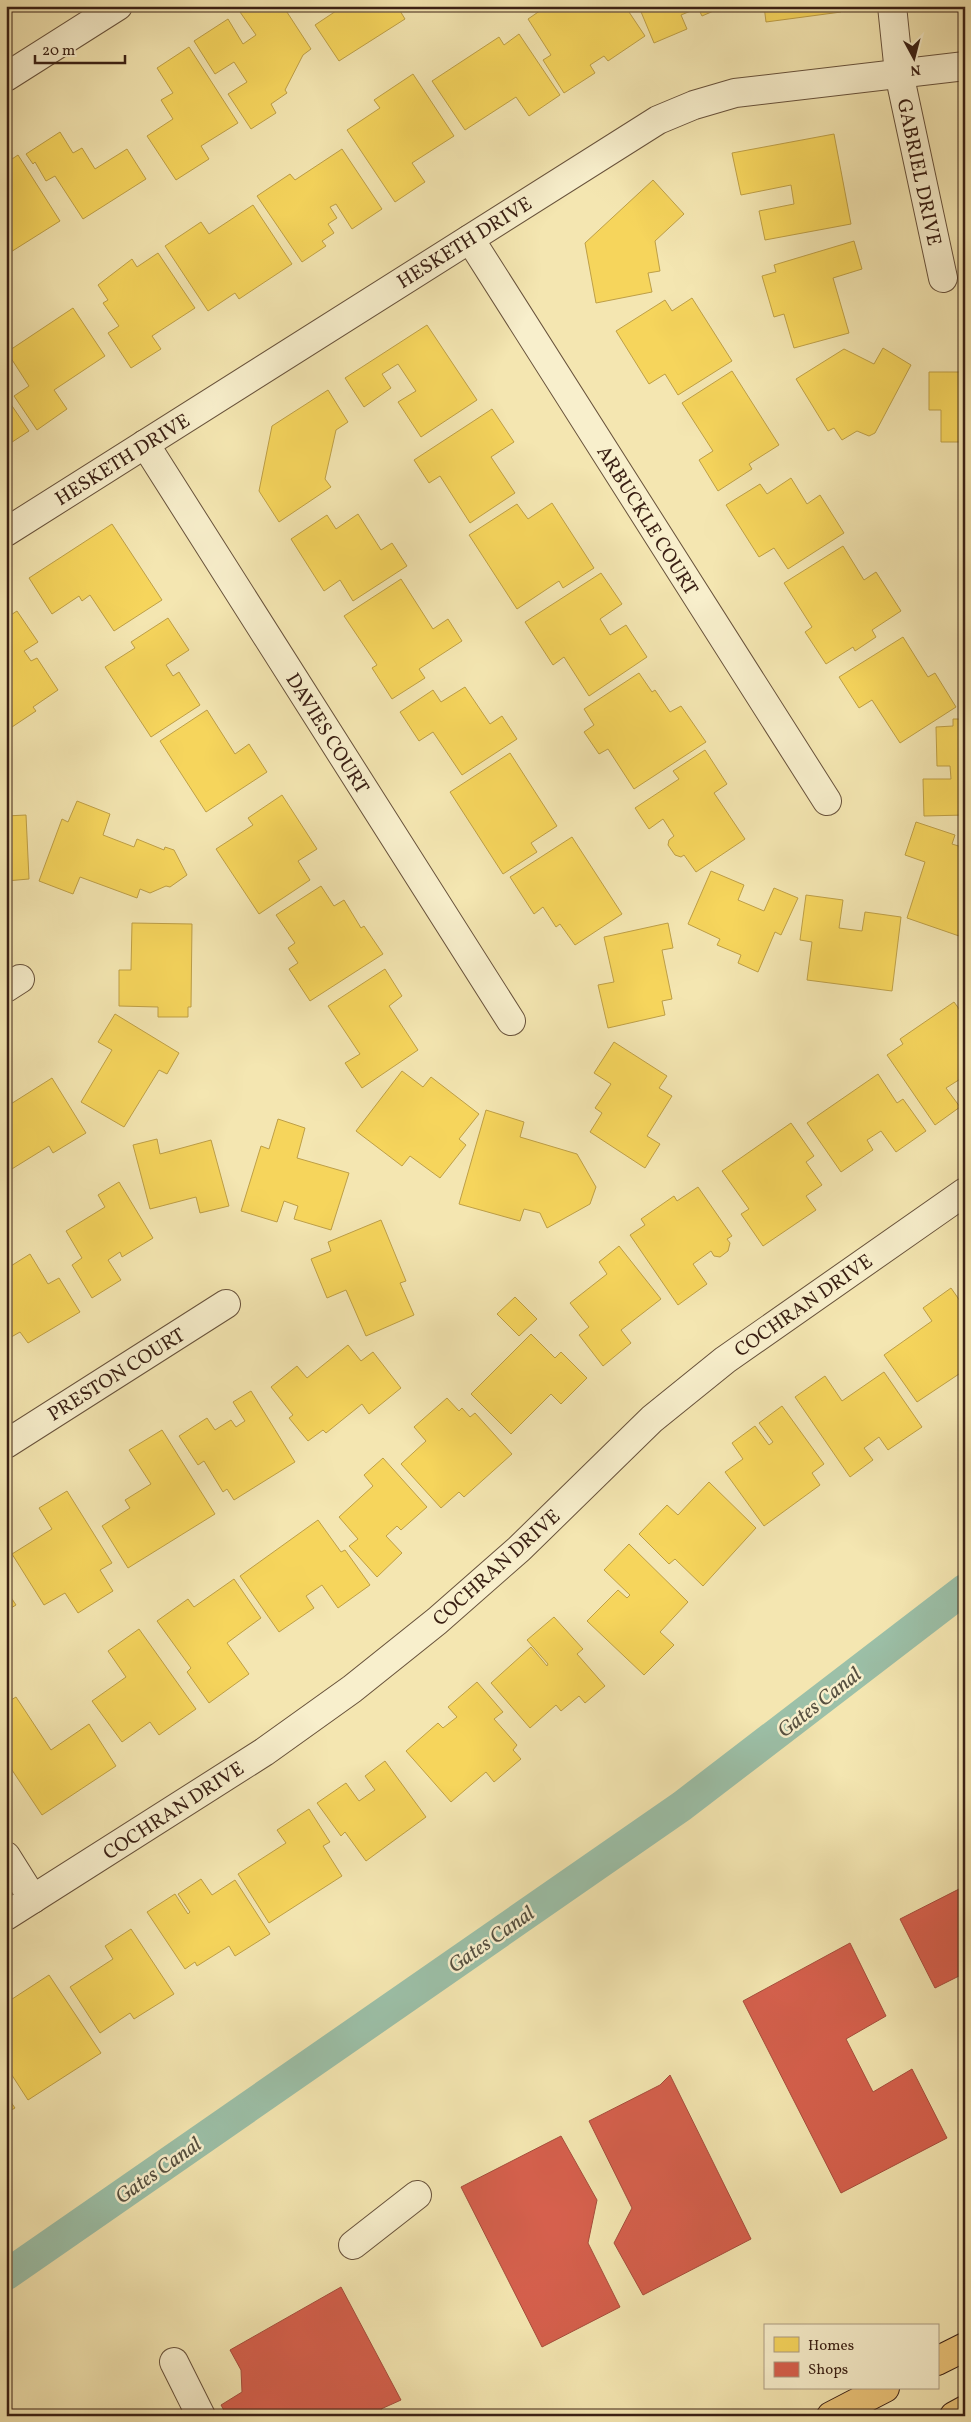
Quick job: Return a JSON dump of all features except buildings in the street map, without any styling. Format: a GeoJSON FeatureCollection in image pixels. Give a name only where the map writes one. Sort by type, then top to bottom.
{"type":"FeatureCollection","features":[{"type":"Feature","properties":{"kind":"main road"},"geometry":{"type":"LineString","coordinates":[[938,2360],[965,2347]]}},
{"type":"Feature","properties":{"kind":"main road"},"geometry":{"type":"LineString","coordinates":[[832,2416],[880,2390]]}},
{"type":"Feature","properties":{"kind":"main road"},"geometry":{"type":"LineString","coordinates":[[954,2416],[965,2410]]}},
{"type":"Feature","properties":{"kind":"street"},"geometry":{"type":"LineString","coordinates":[[6,77],[118,6]]}},
{"type":"Feature","properties":{"kind":"street","name":"GABRIEL DRIVE"},"geometry":{"type":"LineString","coordinates":[[892,6],[899,73],[943,278]]}},
{"type":"Feature","properties":{"kind":"street","name":"HESKETH DRIVE"},"geometry":{"type":"LineString","coordinates":[[6,532],[658,120],[694,105],[735,93],[965,66]]}},
{"type":"Feature","properties":{"kind":"street","name":"ARBUCKLE COURT"},"geometry":{"type":"LineString","coordinates":[[470,238],[827,801]]}},
{"type":"Feature","properties":{"kind":"street","name":"DAVIES COURT"},"geometry":{"type":"LineString","coordinates":[[145,444],[511,1021]]}},
{"type":"Feature","properties":{"kind":"street","name":"COCHRAN DRIVE"},"geometry":{"type":"LineString","coordinates":[[6,1916],[264,1752],[352,1688],[438,1621],[504,1562],[652,1419],[724,1360],[965,1192]]}},
{"type":"Feature","properties":{"kind":"street","name":"PRESTON COURT"},"geometry":{"type":"LineString","coordinates":[[6,1444],[226,1304]]}},
{"type":"Feature","properties":{"kind":"street"},"geometry":{"type":"LineString","coordinates":[[6,1856],[34,1899]]}},
{"type":"Feature","properties":{"kind":"street"},"geometry":{"type":"LineString","coordinates":[[353,2245],[417,2195]]}},
{"type":"Feature","properties":{"kind":"street"},"geometry":{"type":"LineString","coordinates":[[174,2362],[201,2416]]}},
{"type":"Feature","properties":{"kind":"waterway","name":"Gates Canal"},"geometry":{"type":"LineString","coordinates":[[6,2275],[682,1806],[965,1589]]}}]}
